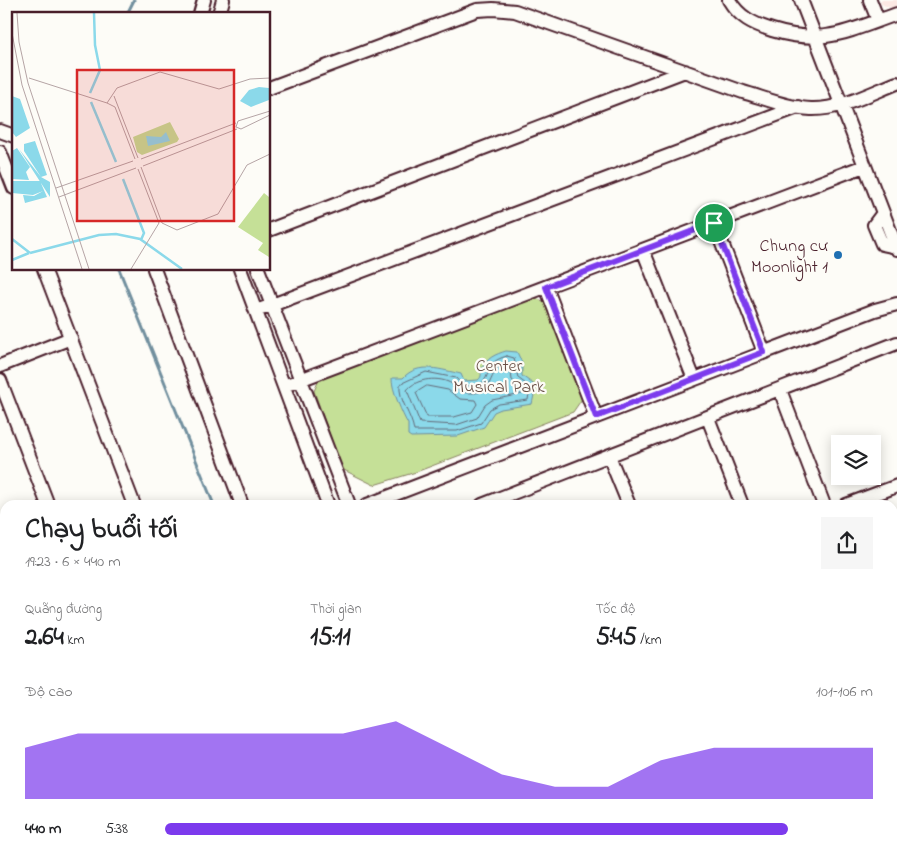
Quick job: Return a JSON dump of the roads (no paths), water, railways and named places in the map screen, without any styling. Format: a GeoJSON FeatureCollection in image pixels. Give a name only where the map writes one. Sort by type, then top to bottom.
{"type":"FeatureCollection","features":[{"type":"Feature","properties":{"kind":"street"},"geometry":{"type":"LineString","coordinates":[[729,0],[742,17],[763,28],[801,38],[840,35],[897,14]]}},
{"type":"Feature","properties":{"kind":"street"},"geometry":{"type":"LineString","coordinates":[[801,0],[896,248]]}},
{"type":"Feature","properties":{"kind":"street"},"geometry":{"type":"LineString","coordinates":[[870,0],[878,20]]}},
{"type":"Feature","properties":{"kind":"street"},"geometry":{"type":"LineString","coordinates":[[270,88],[477,10],[493,9],[515,11],[774,102],[810,109],[842,103],[897,83]]}},
{"type":"Feature","properties":{"kind":"street"},"geometry":{"type":"LineString","coordinates":[[270,230],[685,72]]}},
{"type":"Feature","properties":{"kind":"street"},"geometry":{"type":"LineString","coordinates":[[256,311],[798,106]]}},
{"type":"Feature","properties":{"kind":"street"},"geometry":{"type":"LineString","coordinates":[[0,131],[12,135]]}},
{"type":"Feature","properties":{"kind":"street"},"geometry":{"type":"LineString","coordinates":[[0,152],[12,183]]}},
{"type":"Feature","properties":{"kind":"street"},"geometry":{"type":"LineString","coordinates":[[284,386],[864,166]]}},
{"type":"Feature","properties":{"kind":"street"},"geometry":{"type":"LineString","coordinates":[[714,223],[764,352]]}},
{"type":"Feature","properties":{"kind":"street"},"geometry":{"type":"LineString","coordinates":[[643,250],[694,379]]}},
{"type":"Feature","properties":{"kind":"street"},"geometry":{"type":"LineString","coordinates":[[44,270],[132,500]]}},
{"type":"Feature","properties":{"kind":"street"},"geometry":{"type":"LineString","coordinates":[[154,270],[240,500]]}},
{"type":"Feature","properties":{"kind":"street"},"geometry":{"type":"LineString","coordinates":[[240,270],[326,500]]}},
{"type":"Feature","properties":{"kind":"street"},"geometry":{"type":"LineString","coordinates":[[258,270],[301,379],[341,500]]}},
{"type":"Feature","properties":{"kind":"street"},"geometry":{"type":"LineString","coordinates":[[546,287],[596,417]]}},
{"type":"Feature","properties":{"kind":"street"},"geometry":{"type":"LineString","coordinates":[[380,500],[764,352],[897,304]]}},
{"type":"Feature","properties":{"kind":"street"},"geometry":{"type":"LineString","coordinates":[[0,366],[71,338]]}},
{"type":"Feature","properties":{"kind":"street"},"geometry":{"type":"LineString","coordinates":[[495,500],[897,343]]}},
{"type":"Feature","properties":{"kind":"street"},"geometry":{"type":"LineString","coordinates":[[0,380],[46,500]]}},
{"type":"Feature","properties":{"kind":"street"},"geometry":{"type":"LineString","coordinates":[[780,390],[822,500]]}},
{"type":"Feature","properties":{"kind":"street"},"geometry":{"type":"LineString","coordinates":[[708,418],[740,500]]}},
{"type":"Feature","properties":{"kind":"street"},"geometry":{"type":"LineString","coordinates":[[609,456],[627,500]]}},
{"type":"Feature","properties":{"kind":"street"},"geometry":{"type":"LineString","coordinates":[[859,500],[897,486]]}},
{"type":"Feature","properties":{"kind":"water"},"geometry":{"type":"Polygon","coordinates":[[[506,351],[517,352],[522,363],[522,376],[536,386],[532,404],[494,412],[484,427],[458,436],[411,437],[408,435],[408,424],[395,395],[392,378],[403,378],[416,370],[431,368],[461,374],[464,381],[478,380],[486,362],[495,355],[506,351]]]}},
{"type":"Feature","properties":{"kind":"waterway"},"geometry":{"type":"LineString","coordinates":[[128,12],[134,0]]}},
{"type":"Feature","properties":{"kind":"waterway"},"geometry":{"type":"LineString","coordinates":[[119,270],[212,500]]}},
{"type":"Feature","properties":{"kind":"place","name":"Chung cư Moonlight 1"},"geometry":{"type":"Point","coordinates":[838,255]}},
{"type":"Feature","properties":{"kind":"park label","name":"Center Musical Park"},"geometry":{"type":"Point","coordinates":[499,375]}}]}
